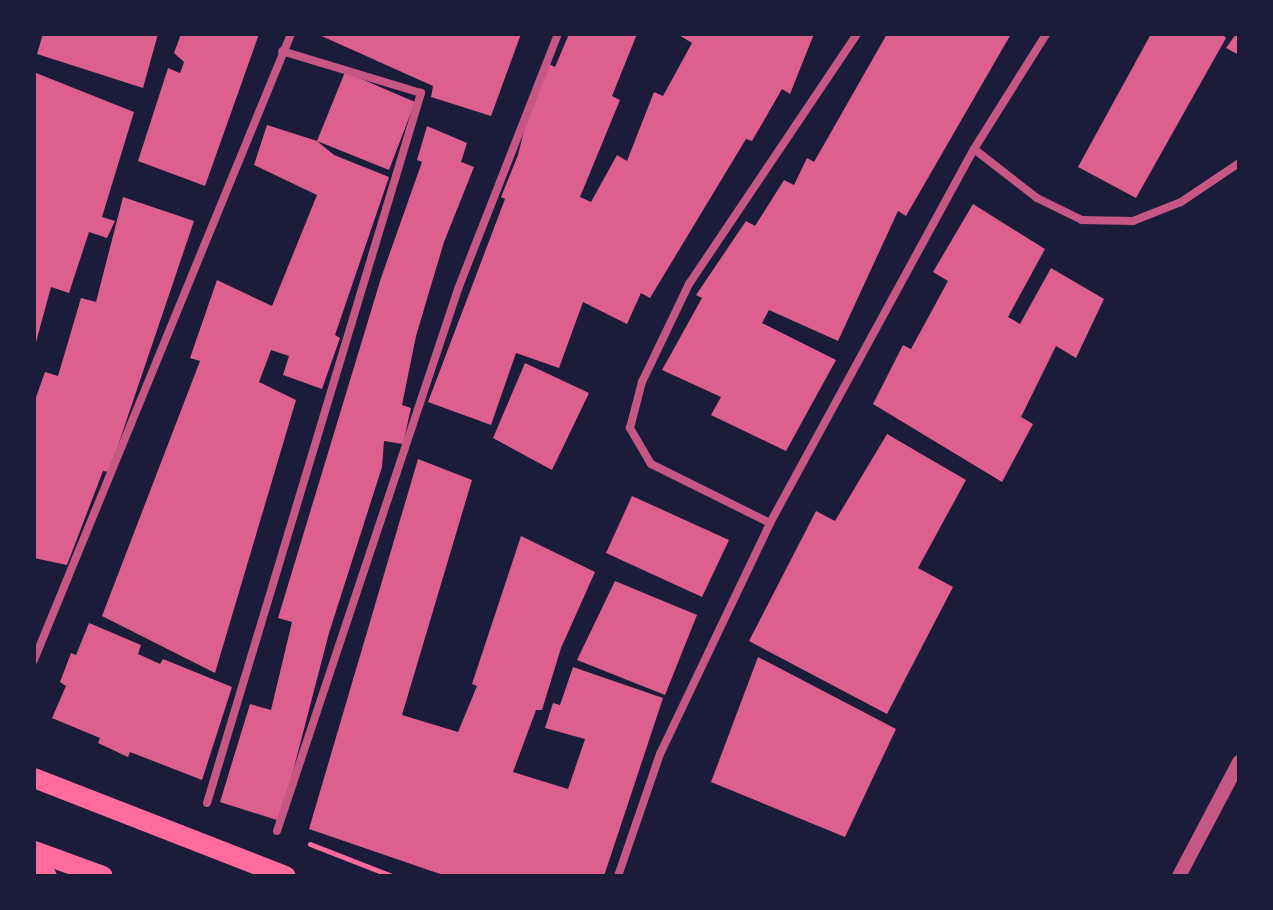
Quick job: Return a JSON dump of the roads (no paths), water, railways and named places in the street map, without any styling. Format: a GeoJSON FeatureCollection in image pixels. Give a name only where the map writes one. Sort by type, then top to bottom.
{"type":"FeatureCollection","features":[{"type":"Feature","properties":{"kind":"main road"},"geometry":{"type":"LineString","coordinates":[[34,778],[286,876]]}},
{"type":"Feature","properties":{"kind":"main road"},"geometry":{"type":"LineString","coordinates":[[34,851],[103,876]]}},
{"type":"Feature","properties":{"kind":"main road"},"geometry":{"type":"LineString","coordinates":[[34,857],[47,876]]}},
{"type":"Feature","properties":{"kind":"street"},"geometry":{"type":"LineString","coordinates":[[34,660],[291,34]]}},
{"type":"Feature","properties":{"kind":"street"},"geometry":{"type":"LineString","coordinates":[[277,831],[458,289],[558,34]]}},
{"type":"Feature","properties":{"kind":"street"},"geometry":{"type":"LineString","coordinates":[[770,523],[651,464],[630,428],[642,382],[689,284],[857,34]]}},
{"type":"Feature","properties":{"kind":"street"},"geometry":{"type":"LineString","coordinates":[[618,876],[660,754],[770,523],[974,149],[1046,34]]}},
{"type":"Feature","properties":{"kind":"street"},"geometry":{"type":"LineString","coordinates":[[207,803],[421,93],[282,51]]}},
{"type":"Feature","properties":{"kind":"street"},"geometry":{"type":"LineString","coordinates":[[974,149],[1037,198],[1082,220],[1133,221],[1181,202],[1239,163]]}},
{"type":"Feature","properties":{"kind":"street"},"geometry":{"type":"LineString","coordinates":[[1179,876],[1239,762]]}}]}
